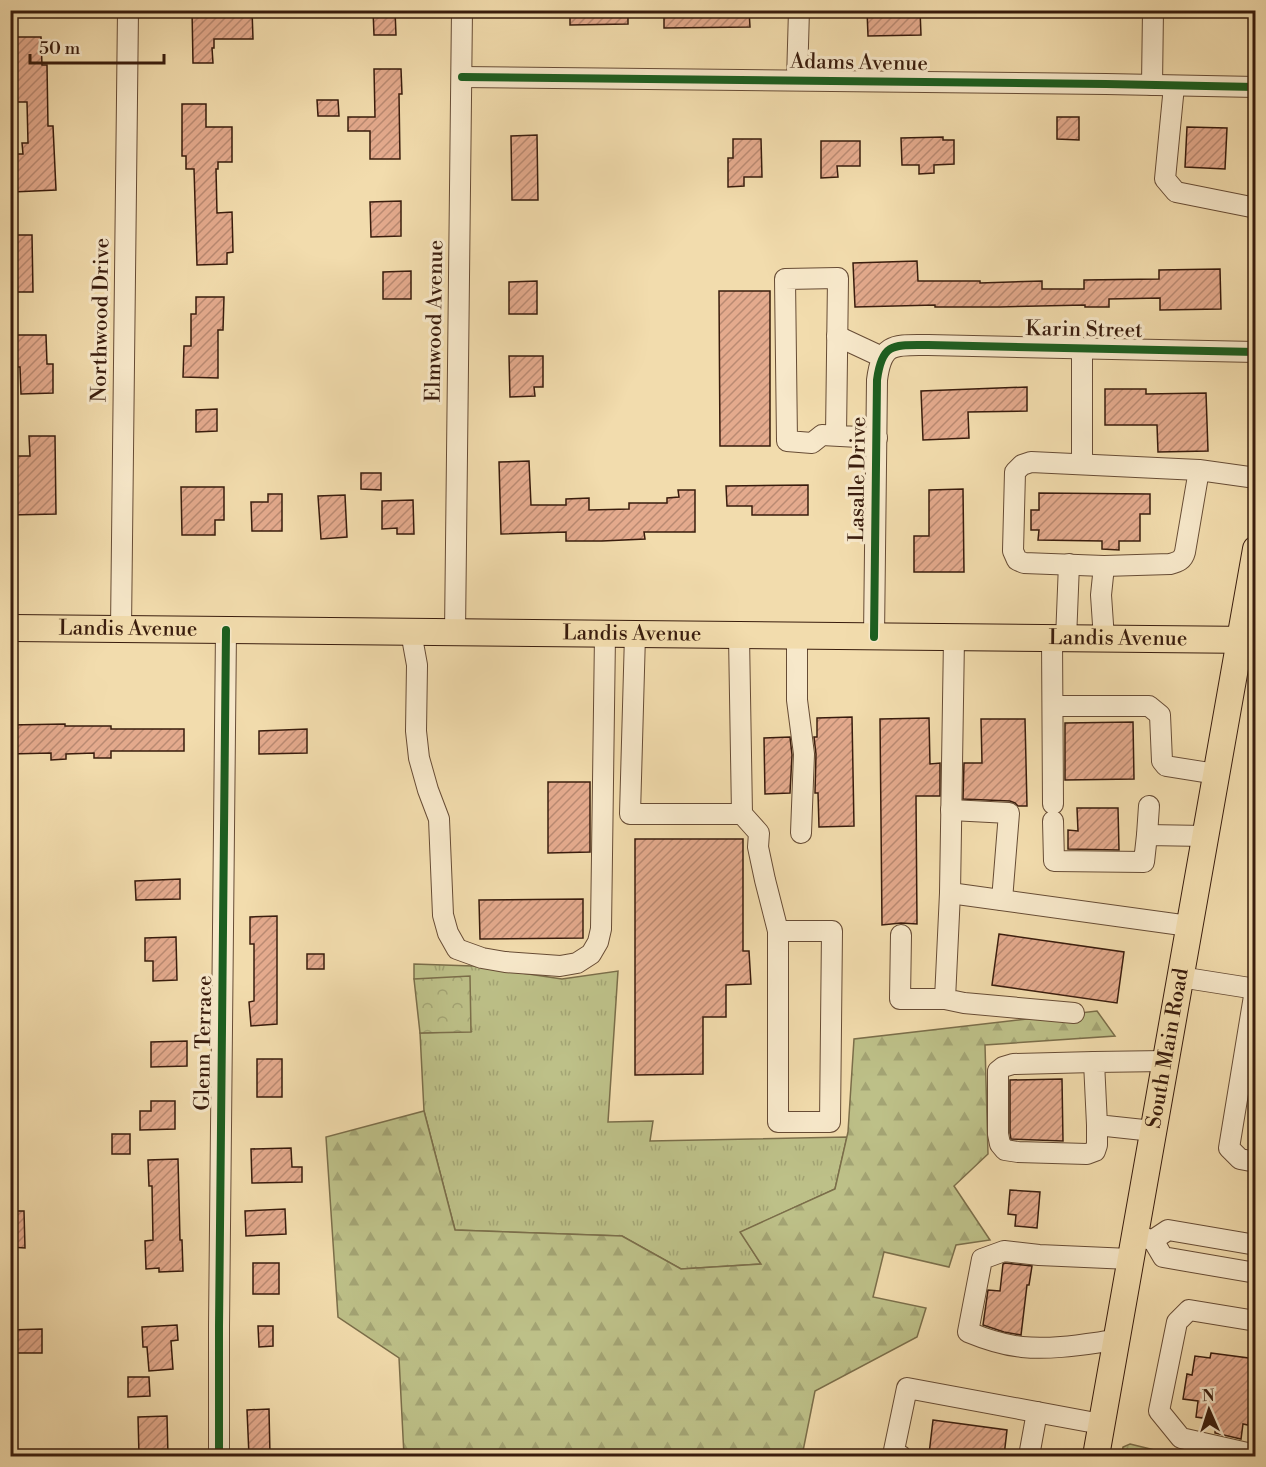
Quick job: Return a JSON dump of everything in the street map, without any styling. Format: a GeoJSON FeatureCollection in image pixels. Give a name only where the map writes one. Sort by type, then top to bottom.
{"type":"FeatureCollection","features":[{"type":"Feature","properties":{"kind":"main road","name":"South Main Road"},"geometry":{"type":"LineString","coordinates":[[1096,1456],[1116,1340],[1139,1245],[1153,1131],[1216,774],[1248,640],[1256,549]]}},
{"type":"Feature","properties":{"kind":"main road","name":"Landis Avenue"},"geometry":{"type":"LineString","coordinates":[[10,628],[1248,640]]}},
{"type":"Feature","properties":{"kind":"street","name":"Northwood Drive"},"geometry":{"type":"LineString","coordinates":[[121,629],[128,10]]}},
{"type":"Feature","properties":{"kind":"street","name":"Elmwood Avenue"},"geometry":{"type":"LineString","coordinates":[[455,633],[462,10]]}},
{"type":"Feature","properties":{"kind":"street"},"geometry":{"type":"LineString","coordinates":[[797,80],[799,10]]}},
{"type":"Feature","properties":{"kind":"street"},"geometry":{"type":"LineString","coordinates":[[1152,85],[1153,10]]}},
{"type":"Feature","properties":{"kind":"street","name":"Adams Avenue"},"geometry":{"type":"LineString","coordinates":[[462,77],[1256,87]]}},
{"type":"Feature","properties":{"kind":"street"},"geometry":{"type":"LineString","coordinates":[[1174,86],[1165,179],[1176,192],[1256,208]]}},
{"type":"Feature","properties":{"kind":"street"},"geometry":{"type":"LineString","coordinates":[[836,435],[837,278],[785,279],[787,441],[812,443],[822,435],[877,438]]}},
{"type":"Feature","properties":{"kind":"street"},"geometry":{"type":"LineString","coordinates":[[837,336],[882,357]]}},
{"type":"Feature","properties":{"kind":"street","name":"Karin Street"},"geometry":{"type":"LineString","coordinates":[[882,357],[889,349],[898,345],[1256,352]]}},
{"type":"Feature","properties":{"kind":"street"},"geometry":{"type":"LineString","coordinates":[[1082,348],[1082,464]]}},
{"type":"Feature","properties":{"kind":"street","name":"Lasalle Drive"},"geometry":{"type":"LineString","coordinates":[[874,637],[878,380],[882,357]]}},
{"type":"Feature","properties":{"kind":"street"},"geometry":{"type":"LineString","coordinates":[[1199,470],[1184,557],[1178,562],[1104,566],[1017,561],[1013,550],[1015,472],[1022,465],[1031,462],[1199,470],[1256,478]]}},
{"type":"Feature","properties":{"kind":"street"},"geometry":{"type":"LineString","coordinates":[[1069,564],[1053,706],[1054,861],[1144,862],[1149,806]]}},
{"type":"Feature","properties":{"kind":"street"},"geometry":{"type":"LineString","coordinates":[[1104,566],[1101,595],[1104,639]]}},
{"type":"Feature","properties":{"kind":"street","name":"Glenn Terrace"},"geometry":{"type":"LineString","coordinates":[[219,1456],[226,630]]}},
{"type":"Feature","properties":{"kind":"street"},"geometry":{"type":"LineString","coordinates":[[411,632],[417,665],[416,731],[419,758],[439,819],[444,915],[448,933],[458,949],[482,958],[560,966],[577,963],[591,954],[602,929],[605,634]]}},
{"type":"Feature","properties":{"kind":"street"},"geometry":{"type":"LineString","coordinates":[[635,635],[630,814],[742,814]]}},
{"type":"Feature","properties":{"kind":"street"},"geometry":{"type":"LineString","coordinates":[[739,636],[742,814],[759,833],[758,847],[778,931],[778,1122],[831,1122],[832,931],[778,931]]}},
{"type":"Feature","properties":{"kind":"street"},"geometry":{"type":"LineString","coordinates":[[797,636],[797,700],[804,754],[801,833]]}},
{"type":"Feature","properties":{"kind":"street"},"geometry":{"type":"LineString","coordinates":[[945,999],[950,893],[954,638]]}},
{"type":"Feature","properties":{"kind":"street"},"geometry":{"type":"LineString","coordinates":[[1053,706],[1149,706],[1160,714],[1162,761],[1166,766],[1216,774]]}},
{"type":"Feature","properties":{"kind":"street"},"geometry":{"type":"LineString","coordinates":[[951,810],[1009,813],[1002,900]]}},
{"type":"Feature","properties":{"kind":"street"},"geometry":{"type":"LineString","coordinates":[[1147,835],[1205,836]]}},
{"type":"Feature","properties":{"kind":"street"},"geometry":{"type":"LineString","coordinates":[[950,893],[1189,926]]}},
{"type":"Feature","properties":{"kind":"street"},"geometry":{"type":"LineString","coordinates":[[901,936],[900,999],[945,999],[964,1003],[1074,1013]]}},
{"type":"Feature","properties":{"kind":"street"},"geometry":{"type":"LineString","coordinates":[[1180,977],[1255,988],[1251,1046],[1230,1148],[1240,1159],[1256,1162]]}},
{"type":"Feature","properties":{"kind":"street"},"geometry":{"type":"LineString","coordinates":[[1095,1062],[1098,1145],[1095,1151],[1087,1154],[1005,1150],[1000,1144],[998,1134],[998,1071],[1003,1067],[1013,1064],[1165,1060]]}},
{"type":"Feature","properties":{"kind":"street"},"geometry":{"type":"LineString","coordinates":[[1097,1125],[1153,1131]]}},
{"type":"Feature","properties":{"kind":"street"},"geometry":{"type":"LineString","coordinates":[[1116,1340],[1061,1348],[1022,1347],[990,1341],[968,1332],[981,1259],[1004,1251],[1039,1255],[1139,1245],[1168,1230],[1256,1245]]}},
{"type":"Feature","properties":{"kind":"street"},"geometry":{"type":"LineString","coordinates":[[1139,1245],[1163,1257],[1256,1273]]}},
{"type":"Feature","properties":{"kind":"street"},"geometry":{"type":"LineString","coordinates":[[1256,1321],[1189,1310],[1177,1322],[1159,1411],[1181,1438],[1256,1455]]}},
{"type":"Feature","properties":{"kind":"street"},"geometry":{"type":"LineString","coordinates":[[901,1456],[893,1455],[907,1388],[1101,1424]]}},
{"type":"Feature","properties":{"kind":"street"},"geometry":{"type":"LineString","coordinates":[[1029,1456],[1037,1412]]}},
{"type":"Feature","properties":{"kind":"green space"},"geometry":{"type":"Polygon","coordinates":[[[414,964],[473,966],[562,979],[618,971],[608,1122],[653,1121],[650,1141],[847,1137],[835,1189],[741,1232],[761,1264],[681,1269],[622,1236],[455,1230],[424,1111],[420,1033],[471,1031],[414,979],[414,964]]]}},
{"type":"Feature","properties":{"kind":"green space"},"geometry":{"type":"Polygon","coordinates":[[[470,976],[471,1032],[420,1033],[414,979],[470,976]]]}},
{"type":"Feature","properties":{"kind":"green space"},"geometry":{"type":"Polygon","coordinates":[[[1097,1011],[1115,1036],[985,1045],[988,1154],[954,1186],[990,1240],[956,1245],[949,1267],[884,1252],[873,1297],[926,1308],[917,1337],[815,1391],[802,1456],[404,1456],[399,1358],[338,1317],[326,1137],[424,1111],[455,1230],[622,1236],[681,1269],[761,1264],[740,1232],[835,1189],[848,1132],[854,1039],[1097,1011]]]}},
{"type":"Feature","properties":{"kind":"green space"},"geometry":{"type":"Polygon","coordinates":[[[1130,1444],[1179,1456],[1121,1456],[1123,1447],[1130,1444]]]}},
{"type":"Feature","properties":{"kind":"building"},"geometry":{"type":"Polygon","coordinates":[[[192,10],[252,10],[253,39],[214,39],[213,63],[193,63],[192,10]]]}},
{"type":"Feature","properties":{"kind":"building"},"geometry":{"type":"Polygon","coordinates":[[[373,10],[395,10],[396,35],[374,35],[373,10]]]}},
{"type":"Feature","properties":{"kind":"building"},"geometry":{"type":"Polygon","coordinates":[[[570,10],[628,10],[628,24],[570,25],[570,10]]]}},
{"type":"Feature","properties":{"kind":"building"},"geometry":{"type":"Polygon","coordinates":[[[664,10],[749,10],[750,27],[664,28],[664,10]]]}},
{"type":"Feature","properties":{"kind":"building"},"geometry":{"type":"Polygon","coordinates":[[[867,10],[920,10],[921,35],[868,36],[867,10]]]}},
{"type":"Feature","properties":{"kind":"building"},"geometry":{"type":"Polygon","coordinates":[[[12,37],[41,37],[42,65],[47,65],[48,126],[53,126],[56,190],[13,192],[13,177],[10,177],[10,154],[23,154],[22,143],[28,143],[27,102],[15,102],[15,90],[13,90],[12,37]]]}},
{"type":"Feature","properties":{"kind":"building"},"geometry":{"type":"Polygon","coordinates":[[[374,69],[401,69],[400,159],[370,159],[370,131],[348,131],[348,117],[375,117],[374,69]]]}},
{"type":"Feature","properties":{"kind":"building"},"geometry":{"type":"Polygon","coordinates":[[[317,100],[338,100],[339,116],[318,116],[317,100]]]}},
{"type":"Feature","properties":{"kind":"building"},"geometry":{"type":"Polygon","coordinates":[[[182,104],[206,104],[206,127],[232,127],[232,162],[218,162],[218,169],[216,169],[217,213],[232,212],[233,252],[227,253],[227,264],[197,265],[194,169],[186,169],[186,156],[182,156],[182,104]]]}},
{"type":"Feature","properties":{"kind":"building"},"geometry":{"type":"Polygon","coordinates":[[[1057,117],[1079,117],[1079,140],[1057,139],[1057,117]]]}},
{"type":"Feature","properties":{"kind":"building"},"geometry":{"type":"Polygon","coordinates":[[[1187,127],[1227,128],[1225,169],[1185,167],[1187,127]]]}},
{"type":"Feature","properties":{"kind":"building"},"geometry":{"type":"Polygon","coordinates":[[[537,135],[538,200],[512,200],[511,136],[537,135]]]}},
{"type":"Feature","properties":{"kind":"building"},"geometry":{"type":"Polygon","coordinates":[[[943,137],[943,140],[954,140],[954,164],[934,165],[934,173],[919,174],[919,165],[902,165],[901,138],[943,137]]]}},
{"type":"Feature","properties":{"kind":"building"},"geometry":{"type":"Polygon","coordinates":[[[733,139],[761,139],[762,177],[744,177],[744,186],[728,187],[728,158],[733,158],[733,139]]]}},
{"type":"Feature","properties":{"kind":"building"},"geometry":{"type":"Polygon","coordinates":[[[821,141],[860,141],[860,166],[837,166],[838,177],[821,178],[821,141]]]}},
{"type":"Feature","properties":{"kind":"building"},"geometry":{"type":"Polygon","coordinates":[[[401,201],[401,236],[371,237],[370,202],[401,201]]]}},
{"type":"Feature","properties":{"kind":"building"},"geometry":{"type":"Polygon","coordinates":[[[10,235],[32,235],[33,292],[10,292],[10,235]]]}},
{"type":"Feature","properties":{"kind":"building"},"geometry":{"type":"Polygon","coordinates":[[[917,261],[918,281],[980,281],[980,283],[1042,281],[1042,289],[1084,289],[1084,280],[1159,279],[1159,270],[1220,269],[1221,309],[1160,310],[1160,298],[1109,299],[1109,307],[1085,307],[1085,305],[935,307],[935,305],[855,307],[853,263],[917,261]]]}},
{"type":"Feature","properties":{"kind":"building"},"geometry":{"type":"Polygon","coordinates":[[[411,271],[411,299],[383,299],[383,272],[411,271]]]}},
{"type":"Feature","properties":{"kind":"building"},"geometry":{"type":"Polygon","coordinates":[[[537,281],[537,314],[509,314],[509,282],[537,281]]]}},
{"type":"Feature","properties":{"kind":"building"},"geometry":{"type":"Polygon","coordinates":[[[719,291],[770,291],[770,446],[720,446],[719,291]]]}},
{"type":"Feature","properties":{"kind":"building"},"geometry":{"type":"Polygon","coordinates":[[[196,297],[224,297],[223,330],[218,330],[218,378],[183,377],[184,346],[191,346],[191,314],[196,314],[196,297]]]}},
{"type":"Feature","properties":{"kind":"building"},"geometry":{"type":"Polygon","coordinates":[[[17,335],[46,335],[47,364],[53,364],[53,393],[21,394],[20,367],[17,367],[17,335]]]}},
{"type":"Feature","properties":{"kind":"building"},"geometry":{"type":"Polygon","coordinates":[[[509,356],[543,356],[543,387],[534,387],[535,396],[510,397],[509,356]]]}},
{"type":"Feature","properties":{"kind":"building"},"geometry":{"type":"Polygon","coordinates":[[[1027,387],[1027,411],[968,412],[969,438],[923,440],[921,391],[1027,387]]]}},
{"type":"Feature","properties":{"kind":"building"},"geometry":{"type":"Polygon","coordinates":[[[1105,389],[1146,389],[1146,394],[1206,393],[1208,451],[1158,452],[1157,425],[1105,425],[1105,389]]]}},
{"type":"Feature","properties":{"kind":"building"},"geometry":{"type":"Polygon","coordinates":[[[217,409],[217,431],[196,432],[196,410],[217,409]]]}},
{"type":"Feature","properties":{"kind":"building"},"geometry":{"type":"Polygon","coordinates":[[[29,436],[55,436],[56,514],[10,515],[10,456],[30,456],[29,436]]]}},
{"type":"Feature","properties":{"kind":"building"},"geometry":{"type":"Polygon","coordinates":[[[529,461],[531,505],[566,505],[566,499],[589,498],[589,510],[629,509],[629,503],[667,503],[667,498],[679,497],[678,490],[695,490],[695,532],[644,532],[645,539],[602,541],[566,541],[566,532],[501,534],[499,462],[529,461]]]}},
{"type":"Feature","properties":{"kind":"building"},"geometry":{"type":"Polygon","coordinates":[[[361,473],[381,473],[381,490],[361,489],[361,473]]]}},
{"type":"Feature","properties":{"kind":"building"},"geometry":{"type":"Polygon","coordinates":[[[808,485],[808,515],[752,515],[752,506],[727,506],[726,486],[808,485]]]}},
{"type":"Feature","properties":{"kind":"building"},"geometry":{"type":"Polygon","coordinates":[[[181,487],[224,487],[224,520],[215,520],[215,535],[182,535],[181,487]]]}},
{"type":"Feature","properties":{"kind":"building"},"geometry":{"type":"Polygon","coordinates":[[[963,489],[964,572],[914,572],[914,536],[929,536],[929,490],[963,489]]]}},
{"type":"Feature","properties":{"kind":"building"},"geometry":{"type":"Polygon","coordinates":[[[1039,493],[1150,494],[1150,514],[1140,514],[1140,541],[1119,541],[1119,550],[1102,549],[1102,541],[1038,540],[1039,530],[1031,530],[1031,510],[1039,510],[1039,493]]]}},
{"type":"Feature","properties":{"kind":"building"},"geometry":{"type":"Polygon","coordinates":[[[268,494],[282,494],[282,531],[252,531],[251,502],[268,502],[268,494]]]}},
{"type":"Feature","properties":{"kind":"building"},"geometry":{"type":"Polygon","coordinates":[[[345,495],[347,537],[321,539],[318,496],[345,495]]]}},
{"type":"Feature","properties":{"kind":"building"},"geometry":{"type":"Polygon","coordinates":[[[413,500],[414,534],[397,534],[397,528],[382,529],[382,501],[413,500]]]}},
{"type":"Feature","properties":{"kind":"building"},"geometry":{"type":"Polygon","coordinates":[[[852,717],[854,826],[819,827],[818,793],[815,793],[814,737],[817,737],[817,718],[852,717]]]}},
{"type":"Feature","properties":{"kind":"building"},"geometry":{"type":"Polygon","coordinates":[[[929,718],[930,764],[940,763],[940,796],[916,796],[917,924],[882,925],[880,719],[929,718]]]}},
{"type":"Feature","properties":{"kind":"building"},"geometry":{"type":"Polygon","coordinates":[[[981,719],[1025,719],[1027,806],[1018,806],[1010,801],[963,799],[964,763],[982,763],[981,719]]]}},
{"type":"Feature","properties":{"kind":"building"},"geometry":{"type":"Polygon","coordinates":[[[1133,722],[1134,779],[1065,780],[1065,723],[1133,722]]]}},
{"type":"Feature","properties":{"kind":"building"},"geometry":{"type":"Polygon","coordinates":[[[65,724],[65,726],[111,726],[111,729],[184,729],[184,751],[111,751],[111,758],[94,758],[94,753],[66,754],[66,759],[51,760],[51,753],[10,754],[10,725],[65,724]]]}},
{"type":"Feature","properties":{"kind":"building"},"geometry":{"type":"Polygon","coordinates":[[[307,729],[307,753],[259,754],[259,731],[307,729]]]}},
{"type":"Feature","properties":{"kind":"building"},"geometry":{"type":"Polygon","coordinates":[[[790,737],[792,755],[790,793],[765,794],[764,738],[790,737]]]}},
{"type":"Feature","properties":{"kind":"building"},"geometry":{"type":"Polygon","coordinates":[[[548,782],[590,782],[590,852],[548,853],[548,782]]]}},
{"type":"Feature","properties":{"kind":"building"},"geometry":{"type":"Polygon","coordinates":[[[1077,808],[1118,808],[1119,850],[1068,849],[1068,830],[1078,831],[1077,808]]]}},
{"type":"Feature","properties":{"kind":"building"},"geometry":{"type":"Polygon","coordinates":[[[635,839],[743,839],[743,951],[749,951],[751,984],[726,985],[726,1017],[703,1017],[703,1074],[635,1075],[635,839]]]}},
{"type":"Feature","properties":{"kind":"building"},"geometry":{"type":"Polygon","coordinates":[[[180,879],[180,899],[136,900],[135,881],[180,879]]]}},
{"type":"Feature","properties":{"kind":"building"},"geometry":{"type":"Polygon","coordinates":[[[583,899],[583,938],[480,939],[479,900],[583,899]]]}},
{"type":"Feature","properties":{"kind":"building"},"geometry":{"type":"Polygon","coordinates":[[[277,916],[277,1024],[251,1026],[249,1002],[254,1001],[254,944],[250,944],[250,917],[277,916]]]}},
{"type":"Feature","properties":{"kind":"building"},"geometry":{"type":"Polygon","coordinates":[[[999,934],[1124,952],[1117,1003],[992,985],[999,934]]]}},
{"type":"Feature","properties":{"kind":"building"},"geometry":{"type":"Polygon","coordinates":[[[176,937],[177,980],[153,981],[153,961],[145,961],[145,938],[176,937]]]}},
{"type":"Feature","properties":{"kind":"building"},"geometry":{"type":"Polygon","coordinates":[[[307,954],[324,954],[324,969],[307,969],[307,954]]]}},
{"type":"Feature","properties":{"kind":"building"},"geometry":{"type":"Polygon","coordinates":[[[187,1041],[187,1066],[151,1067],[151,1042],[187,1041]]]}},
{"type":"Feature","properties":{"kind":"building"},"geometry":{"type":"Polygon","coordinates":[[[257,1059],[282,1059],[282,1097],[257,1097],[257,1059]]]}},
{"type":"Feature","properties":{"kind":"building"},"geometry":{"type":"Polygon","coordinates":[[[1062,1079],[1063,1141],[1011,1139],[1010,1080],[1062,1079]]]}},
{"type":"Feature","properties":{"kind":"building"},"geometry":{"type":"Polygon","coordinates":[[[151,1101],[175,1101],[175,1129],[140,1130],[140,1111],[151,1111],[151,1101]]]}},
{"type":"Feature","properties":{"kind":"building"},"geometry":{"type":"Polygon","coordinates":[[[112,1134],[130,1134],[130,1154],[112,1154],[112,1134]]]}},
{"type":"Feature","properties":{"kind":"building"},"geometry":{"type":"Polygon","coordinates":[[[291,1148],[292,1167],[302,1167],[302,1182],[252,1183],[251,1149],[291,1148]]]}},
{"type":"Feature","properties":{"kind":"building"},"geometry":{"type":"Polygon","coordinates":[[[178,1159],[183,1271],[159,1272],[159,1268],[146,1269],[145,1241],[153,1240],[152,1186],[149,1186],[148,1160],[178,1159]]]}},
{"type":"Feature","properties":{"kind":"building"},"geometry":{"type":"Polygon","coordinates":[[[1010,1190],[1040,1192],[1037,1228],[1015,1226],[1016,1215],[1008,1214],[1010,1190]]]}},
{"type":"Feature","properties":{"kind":"building"},"geometry":{"type":"Polygon","coordinates":[[[285,1209],[286,1234],[246,1236],[245,1211],[285,1209]]]}},
{"type":"Feature","properties":{"kind":"building"},"geometry":{"type":"Polygon","coordinates":[[[10,1211],[24,1211],[25,1248],[10,1247],[10,1211]]]}},
{"type":"Feature","properties":{"kind":"building"},"geometry":{"type":"Polygon","coordinates":[[[253,1263],[279,1263],[279,1294],[253,1294],[253,1263]]]}},
{"type":"Feature","properties":{"kind":"building"},"geometry":{"type":"Polygon","coordinates":[[[1005,1263],[1032,1266],[1029,1285],[1027,1285],[1021,1335],[983,1325],[988,1290],[1000,1291],[1005,1263]]]}},
{"type":"Feature","properties":{"kind":"building"},"geometry":{"type":"Polygon","coordinates":[[[177,1325],[178,1340],[171,1341],[173,1369],[149,1371],[147,1347],[143,1347],[142,1327],[177,1325]]]}},
{"type":"Feature","properties":{"kind":"building"},"geometry":{"type":"Polygon","coordinates":[[[258,1326],[273,1326],[273,1346],[259,1347],[258,1326]]]}},
{"type":"Feature","properties":{"kind":"building"},"geometry":{"type":"Polygon","coordinates":[[[42,1329],[42,1353],[10,1353],[10,1330],[42,1329]]]}},
{"type":"Feature","properties":{"kind":"building"},"geometry":{"type":"Polygon","coordinates":[[[1211,1353],[1256,1359],[1256,1392],[1253,1391],[1248,1425],[1243,1424],[1241,1439],[1215,1433],[1216,1420],[1196,1417],[1198,1401],[1183,1399],[1187,1374],[1192,1375],[1195,1356],[1210,1358],[1211,1353]]]}},
{"type":"Feature","properties":{"kind":"building"},"geometry":{"type":"Polygon","coordinates":[[[128,1377],[149,1377],[150,1396],[128,1397],[128,1377]]]}},
{"type":"Feature","properties":{"kind":"building"},"geometry":{"type":"Polygon","coordinates":[[[269,1409],[270,1456],[249,1456],[247,1410],[269,1409]]]}},
{"type":"Feature","properties":{"kind":"building"},"geometry":{"type":"Polygon","coordinates":[[[167,1416],[168,1456],[139,1456],[138,1417],[167,1416]]]}},
{"type":"Feature","properties":{"kind":"building"},"geometry":{"type":"Polygon","coordinates":[[[933,1420],[1007,1430],[1004,1456],[929,1454],[933,1420]]]}},
{"type":"Feature","properties":{"kind":"cycle path"},"geometry":{"type":"LineString","coordinates":[[462,77],[1256,87]]}},
{"type":"Feature","properties":{"kind":"cycle path"},"geometry":{"type":"LineString","coordinates":[[874,637],[877,380],[882,358],[886,352],[906,345],[1256,352]]}},
{"type":"Feature","properties":{"kind":"cycle path"},"geometry":{"type":"LineString","coordinates":[[219,1456],[226,630]]}}]}
